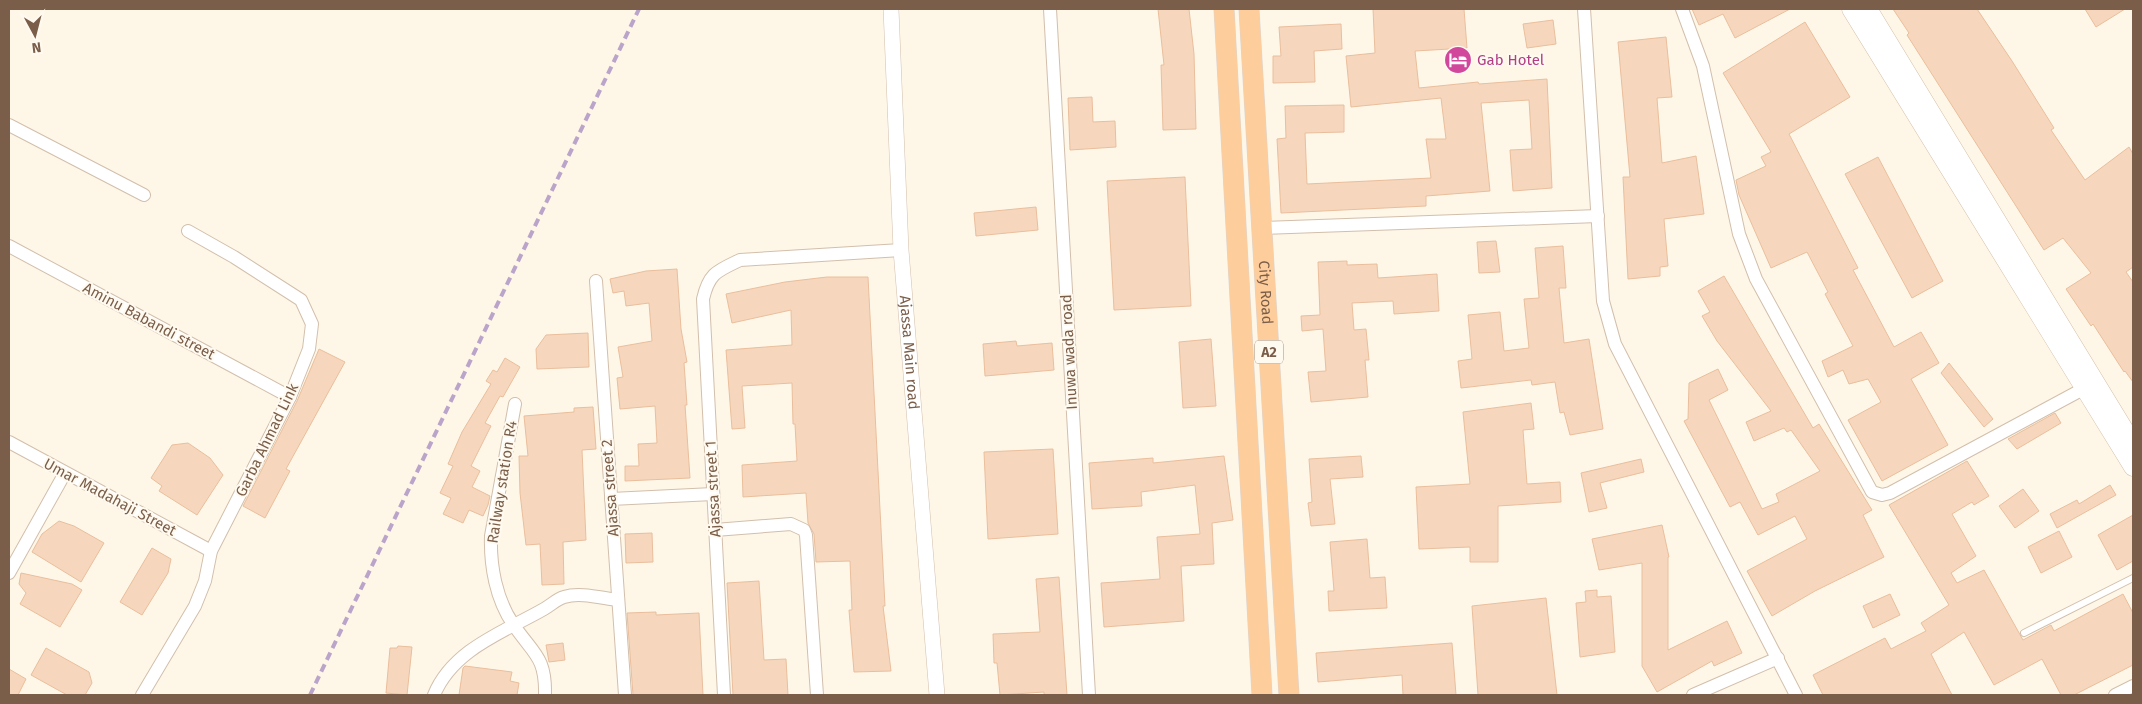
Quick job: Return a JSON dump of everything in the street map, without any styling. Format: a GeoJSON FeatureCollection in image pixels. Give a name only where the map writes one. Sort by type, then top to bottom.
{"type":"FeatureCollection","features":[{"type":"Feature","properties":{"kind":"highway","name":"City Road"},"geometry":{"type":"LineString","coordinates":[[1224,9],[1262,695]]}},
{"type":"Feature","properties":{"kind":"highway","name":"City Road"},"geometry":{"type":"LineString","coordinates":[[1249,9],[1289,695]]}},
{"type":"Feature","properties":{"kind":"main road"},"geometry":{"type":"LineString","coordinates":[[1851,9],[2133,467]]}},
{"type":"Feature","properties":{"kind":"main road"},"geometry":{"type":"LineString","coordinates":[[1868,9],[2133,444]]}},
{"type":"Feature","properties":{"kind":"street","name":"Ajassa Main road"},"geometry":{"type":"LineString","coordinates":[[891,9],[902,250],[937,695]]}},
{"type":"Feature","properties":{"kind":"street","name":"Inuwa wada road"},"geometry":{"type":"LineString","coordinates":[[1050,9],[1089,695]]}},
{"type":"Feature","properties":{"kind":"street"},"geometry":{"type":"LineString","coordinates":[[1584,9],[1603,301],[1615,344],[1796,695]]}},
{"type":"Feature","properties":{"kind":"street"},"geometry":{"type":"LineString","coordinates":[[1682,9],[1703,66],[1739,234],[1756,279],[1872,492],[1882,495],[1890,493],[2085,388]]}},
{"type":"Feature","properties":{"kind":"street"},"geometry":{"type":"LineString","coordinates":[[9,125],[144,195]]}},
{"type":"Feature","properties":{"kind":"street"},"geometry":{"type":"LineString","coordinates":[[1262,228],[1598,216]]}},
{"type":"Feature","properties":{"kind":"street","name":"Garba Ahmad Link"},"geometry":{"type":"LineString","coordinates":[[142,695],[195,606],[204,581],[211,551],[290,397],[309,349],[312,324],[301,300],[234,257],[188,231]]}},
{"type":"Feature","properties":{"kind":"street","name":"Aminu Babandi street"},"geometry":{"type":"LineString","coordinates":[[9,246],[290,397]]}},
{"type":"Feature","properties":{"kind":"street","name":"Ajassa street 1"},"geometry":{"type":"LineString","coordinates":[[724,695],[703,299],[707,282],[719,270],[740,260],[902,250]]}},
{"type":"Feature","properties":{"kind":"street","name":"Ajassa street 2"},"geometry":{"type":"LineString","coordinates":[[596,281],[625,695]]}},
{"type":"Feature","properties":{"kind":"street","name":"Railway station R4"},"geometry":{"type":"LineString","coordinates":[[515,404],[491,536],[491,554],[500,599],[512,624],[538,655],[545,671],[545,695]]}},
{"type":"Feature","properties":{"kind":"street","name":"Umar Madahaji Street"},"geometry":{"type":"LineString","coordinates":[[9,442],[211,551]]}},
{"type":"Feature","properties":{"kind":"street"},"geometry":{"type":"LineString","coordinates":[[9,573],[65,473]]}},
{"type":"Feature","properties":{"kind":"street"},"geometry":{"type":"LineString","coordinates":[[611,499],[712,494]]}},
{"type":"Feature","properties":{"kind":"street"},"geometry":{"type":"LineString","coordinates":[[715,530],[792,524],[804,530],[806,535],[817,695]]}},
{"type":"Feature","properties":{"kind":"street"},"geometry":{"type":"LineString","coordinates":[[434,695],[440,680],[458,660],[512,624],[563,597],[575,595],[618,600]]}},
{"type":"Feature","properties":{"kind":"street"},"geometry":{"type":"LineString","coordinates":[[1693,695],[1778,658]]}},
{"type":"Feature","properties":{"kind":"street"},"geometry":{"type":"LineString","coordinates":[[2115,695],[2133,686]]}},
{"type":"Feature","properties":{"kind":"lane"},"geometry":{"type":"LineString","coordinates":[[2024,633],[2133,578]]}},
{"type":"Feature","properties":{"kind":"building"},"geometry":{"type":"Polygon","coordinates":[[[1158,9],[1189,9],[1194,54],[1196,129],[1163,130],[1161,65],[1164,65],[1158,9]]]}},
{"type":"Feature","properties":{"kind":"building"},"geometry":{"type":"Polygon","coordinates":[[[1373,9],[1464,9],[1467,48],[1415,51],[1419,88],[1478,82],[1479,84],[1547,79],[1552,188],[1513,191],[1510,150],[1532,149],[1529,100],[1481,103],[1490,191],[1426,196],[1426,206],[1281,213],[1277,139],[1286,138],[1285,106],[1344,105],[1344,132],[1305,133],[1307,184],[1431,178],[1426,139],[1446,139],[1441,98],[1351,107],[1346,56],[1375,53],[1373,9]]]}},
{"type":"Feature","properties":{"kind":"building"},"geometry":{"type":"Polygon","coordinates":[[[1692,9],[1790,9],[1735,38],[1723,14],[1699,25],[1692,9]]]}},
{"type":"Feature","properties":{"kind":"building"},"geometry":{"type":"Polygon","coordinates":[[[1893,9],[1977,9],[2054,128],[2051,130],[2085,180],[2129,147],[2133,154],[2133,267],[2126,272],[2133,282],[2133,382],[2066,289],[2091,273],[2063,238],[2044,250],[1907,35],[1909,33],[1893,9]]]}},
{"type":"Feature","properties":{"kind":"building"},"geometry":{"type":"Polygon","coordinates":[[[2085,9],[2125,9],[2096,27],[2085,9]]]}},
{"type":"Feature","properties":{"kind":"building"},"geometry":{"type":"Polygon","coordinates":[[[1553,20],[1556,44],[1527,48],[1523,24],[1553,20]]]}},
{"type":"Feature","properties":{"kind":"building"},"geometry":{"type":"Polygon","coordinates":[[[1805,22],[1850,97],[1789,134],[1858,268],[1853,270],[1894,347],[1921,332],[1939,363],[1911,379],[1948,445],[1882,481],[1848,420],[1881,402],[1868,379],[1849,384],[1843,370],[1828,377],[1822,361],[1853,346],[1825,294],[1828,292],[1807,252],[1771,268],[1739,195],[1736,180],[1766,166],[1761,157],[1771,152],[1723,73],[1805,22]]]}},
{"type":"Feature","properties":{"kind":"building"},"geometry":{"type":"Polygon","coordinates":[[[1341,24],[1342,49],[1314,51],[1315,82],[1273,83],[1273,56],[1281,56],[1279,27],[1341,24]]]}},
{"type":"Feature","properties":{"kind":"building"},"geometry":{"type":"Polygon","coordinates":[[[1666,37],[1672,97],[1657,98],[1662,163],[1696,156],[1704,214],[1664,219],[1668,266],[1660,267],[1660,276],[1628,279],[1623,177],[1630,177],[1618,42],[1666,37]]]}},
{"type":"Feature","properties":{"kind":"building"},"geometry":{"type":"Polygon","coordinates":[[[1092,97],[1093,122],[1115,121],[1116,147],[1070,150],[1068,98],[1092,97]]]}},
{"type":"Feature","properties":{"kind":"building"},"geometry":{"type":"Polygon","coordinates":[[[1878,157],[1943,281],[1912,298],[1845,174],[1878,157]]]}},
{"type":"Feature","properties":{"kind":"building"},"geometry":{"type":"Polygon","coordinates":[[[1185,177],[1191,306],[1114,310],[1107,181],[1185,177]]]}},
{"type":"Feature","properties":{"kind":"building"},"geometry":{"type":"Polygon","coordinates":[[[1036,207],[1038,230],[976,236],[974,213],[1036,207]]]}},
{"type":"Feature","properties":{"kind":"building"},"geometry":{"type":"Polygon","coordinates":[[[1496,241],[1500,272],[1479,273],[1477,242],[1496,241]]]}},
{"type":"Feature","properties":{"kind":"building"},"geometry":{"type":"Polygon","coordinates":[[[1563,246],[1566,288],[1559,288],[1564,343],[1589,339],[1603,429],[1570,435],[1564,412],[1560,413],[1555,382],[1532,385],[1531,380],[1461,388],[1458,361],[1472,359],[1468,315],[1500,312],[1504,351],[1529,348],[1524,299],[1539,298],[1535,248],[1563,246]]]}},
{"type":"Feature","properties":{"kind":"building"},"geometry":{"type":"Polygon","coordinates":[[[1347,261],[1347,265],[1377,264],[1378,278],[1437,274],[1439,311],[1394,314],[1393,301],[1352,303],[1354,330],[1366,329],[1369,360],[1365,360],[1368,397],[1311,402],[1308,372],[1326,371],[1323,329],[1302,331],[1301,316],[1320,315],[1318,262],[1347,261]]]}},
{"type":"Feature","properties":{"kind":"building"},"geometry":{"type":"Polygon","coordinates":[[[677,269],[681,329],[687,362],[684,363],[687,405],[685,405],[690,478],[625,481],[625,466],[639,466],[638,444],[657,443],[655,406],[620,409],[617,378],[623,377],[618,347],[652,341],[649,303],[626,306],[624,291],[613,293],[610,279],[646,271],[677,269]]]}},
{"type":"Feature","properties":{"kind":"building"},"geometry":{"type":"Polygon","coordinates":[[[1724,276],[1813,428],[1819,424],[1872,510],[1863,515],[1884,557],[1815,591],[1772,616],[1747,571],[1807,539],[1795,516],[1758,535],[1740,502],[1730,507],[1684,421],[1688,419],[1689,383],[1718,369],[1728,390],[1709,400],[1762,509],[1779,502],[1776,494],[1820,471],[1791,430],[1787,432],[1784,428],[1754,441],[1746,422],[1771,411],[1717,341],[1702,316],[1710,312],[1698,291],[1724,276]]]}},
{"type":"Feature","properties":{"kind":"building"},"geometry":{"type":"Polygon","coordinates":[[[827,277],[868,277],[885,606],[883,606],[891,671],[854,672],[849,610],[852,610],[850,561],[816,562],[814,534],[808,523],[806,493],[743,497],[742,465],[797,461],[795,424],[793,424],[792,383],[742,386],[745,428],[732,429],[726,350],[792,345],[791,310],[732,323],[726,294],[785,282],[827,277]]]}},
{"type":"Feature","properties":{"kind":"building"},"geometry":{"type":"Polygon","coordinates":[[[588,333],[589,367],[537,369],[536,349],[546,335],[588,333]]]}},
{"type":"Feature","properties":{"kind":"building"},"geometry":{"type":"Polygon","coordinates":[[[1211,339],[1216,406],[1183,408],[1179,342],[1211,339]]]}},
{"type":"Feature","properties":{"kind":"building"},"geometry":{"type":"Polygon","coordinates":[[[1016,341],[1017,346],[1052,343],[1054,370],[985,376],[983,344],[1016,341]]]}},
{"type":"Feature","properties":{"kind":"building"},"geometry":{"type":"Polygon","coordinates":[[[319,349],[345,362],[286,469],[290,471],[265,518],[243,506],[297,401],[319,349]]]}},
{"type":"Feature","properties":{"kind":"building"},"geometry":{"type":"Polygon","coordinates":[[[505,358],[520,367],[503,397],[500,396],[485,423],[491,426],[471,466],[480,471],[472,487],[490,496],[488,505],[483,516],[469,510],[463,523],[443,514],[451,498],[440,493],[453,466],[448,464],[462,432],[491,384],[486,381],[493,370],[497,372],[505,358]]]}},
{"type":"Feature","properties":{"kind":"building"},"geometry":{"type":"Polygon","coordinates":[[[1949,363],[1993,419],[1984,427],[1941,373],[1949,363]]]}},
{"type":"Feature","properties":{"kind":"building"},"geometry":{"type":"Polygon","coordinates":[[[1531,403],[1534,429],[1523,430],[1527,484],[1560,482],[1561,502],[1498,506],[1498,562],[1470,562],[1470,547],[1419,549],[1416,487],[1470,484],[1463,412],[1531,403]]]}},
{"type":"Feature","properties":{"kind":"building"},"geometry":{"type":"Polygon","coordinates":[[[593,407],[596,449],[582,450],[586,540],[563,542],[564,584],[542,585],[540,544],[526,545],[520,493],[519,456],[528,456],[524,416],[574,412],[574,408],[593,407]]]}},
{"type":"Feature","properties":{"kind":"building"},"geometry":{"type":"Polygon","coordinates":[[[2055,413],[2061,423],[2017,449],[2008,439],[2055,413]]]}},
{"type":"Feature","properties":{"kind":"building"},"geometry":{"type":"Polygon","coordinates":[[[188,443],[210,458],[223,475],[197,515],[159,491],[162,486],[151,478],[172,445],[188,443]]]}},
{"type":"Feature","properties":{"kind":"building"},"geometry":{"type":"Polygon","coordinates":[[[1053,449],[1058,534],[988,539],[984,452],[1053,449]]]}},
{"type":"Feature","properties":{"kind":"building"},"geometry":{"type":"Polygon","coordinates":[[[1224,456],[1233,520],[1212,523],[1214,564],[1181,566],[1184,621],[1104,627],[1101,583],[1160,579],[1157,537],[1200,534],[1195,485],[1141,492],[1142,506],[1092,509],[1089,463],[1153,458],[1153,463],[1224,456]]]}},
{"type":"Feature","properties":{"kind":"building"},"geometry":{"type":"Polygon","coordinates":[[[1361,456],[1363,477],[1330,479],[1335,524],[1311,526],[1308,503],[1312,502],[1309,459],[1361,456]]]}},
{"type":"Feature","properties":{"kind":"building"},"geometry":{"type":"Polygon","coordinates":[[[1641,459],[1644,472],[1600,483],[1607,508],[1589,512],[1581,473],[1641,459]]]}},
{"type":"Feature","properties":{"kind":"building"},"geometry":{"type":"Polygon","coordinates":[[[1967,461],[1989,496],[1974,505],[1972,502],[1952,514],[1976,556],[1951,573],[1957,583],[1984,570],[2023,640],[2051,625],[2054,631],[2123,594],[2133,613],[2133,665],[2074,695],[2061,695],[2042,659],[1994,685],[1964,632],[1931,654],[1952,695],[1823,695],[1813,675],[1885,638],[1891,649],[1926,631],[1921,623],[1949,605],[1889,505],[1967,461]]]}},
{"type":"Feature","properties":{"kind":"building"},"geometry":{"type":"Polygon","coordinates":[[[2110,485],[2116,495],[2057,528],[2050,514],[2077,500],[2079,504],[2110,485]]]}},
{"type":"Feature","properties":{"kind":"building"},"geometry":{"type":"Polygon","coordinates":[[[2023,489],[2039,511],[2015,528],[1999,506],[2023,489]]]}},
{"type":"Feature","properties":{"kind":"building"},"geometry":{"type":"Polygon","coordinates":[[[2133,515],[2133,561],[2117,570],[2098,535],[2133,515]]]}},
{"type":"Feature","properties":{"kind":"building"},"geometry":{"type":"Polygon","coordinates":[[[59,521],[74,526],[104,543],[81,582],[32,552],[42,534],[59,521]]]}},
{"type":"Feature","properties":{"kind":"building"},"geometry":{"type":"Polygon","coordinates":[[[1662,525],[1669,557],[1668,650],[1727,621],[1742,653],[1714,666],[1712,661],[1657,692],[1642,666],[1642,563],[1599,570],[1592,539],[1662,525]]]}},
{"type":"Feature","properties":{"kind":"building"},"geometry":{"type":"Polygon","coordinates":[[[2059,531],[2072,557],[2041,573],[2028,547],[2059,531]]]}},
{"type":"Feature","properties":{"kind":"building"},"geometry":{"type":"Polygon","coordinates":[[[652,533],[653,562],[626,563],[625,534],[652,533]]]}},
{"type":"Feature","properties":{"kind":"building"},"geometry":{"type":"Polygon","coordinates":[[[1367,539],[1370,578],[1385,577],[1387,608],[1329,611],[1328,591],[1334,591],[1330,542],[1367,539]]]}},
{"type":"Feature","properties":{"kind":"building"},"geometry":{"type":"Polygon","coordinates":[[[152,548],[171,559],[168,573],[142,615],[120,602],[152,548]]]}},
{"type":"Feature","properties":{"kind":"building"},"geometry":{"type":"Polygon","coordinates":[[[21,573],[72,584],[82,590],[60,627],[20,604],[26,593],[19,584],[21,573]]]}},
{"type":"Feature","properties":{"kind":"building"},"geometry":{"type":"Polygon","coordinates":[[[1059,577],[1067,695],[1044,695],[1044,692],[1000,695],[997,663],[994,663],[993,634],[1040,632],[1036,579],[1059,577]]]}},
{"type":"Feature","properties":{"kind":"building"},"geometry":{"type":"Polygon","coordinates":[[[759,581],[764,660],[786,659],[788,695],[733,695],[727,583],[759,581]]]}},
{"type":"Feature","properties":{"kind":"building"},"geometry":{"type":"Polygon","coordinates":[[[1597,590],[1597,597],[1611,596],[1615,652],[1580,657],[1576,603],[1586,602],[1585,591],[1597,590]]]}},
{"type":"Feature","properties":{"kind":"building"},"geometry":{"type":"Polygon","coordinates":[[[1890,594],[1900,615],[1873,628],[1863,606],[1890,594]]]}},
{"type":"Feature","properties":{"kind":"building"},"geometry":{"type":"Polygon","coordinates":[[[1546,598],[1557,695],[1478,695],[1472,606],[1546,598]]]}},
{"type":"Feature","properties":{"kind":"building"},"geometry":{"type":"Polygon","coordinates":[[[656,612],[656,615],[699,613],[703,695],[633,695],[627,613],[656,612]]]}},
{"type":"Feature","properties":{"kind":"building"},"geometry":{"type":"Polygon","coordinates":[[[563,643],[565,660],[549,662],[546,645],[563,643]]]}},
{"type":"Feature","properties":{"kind":"building"},"geometry":{"type":"Polygon","coordinates":[[[1452,643],[1456,695],[1403,695],[1402,675],[1318,682],[1316,653],[1452,643]]]}},
{"type":"Feature","properties":{"kind":"building"},"geometry":{"type":"Polygon","coordinates":[[[398,646],[412,647],[407,695],[386,693],[390,648],[397,648],[398,646]]]}},
{"type":"Feature","properties":{"kind":"building"},"geometry":{"type":"Polygon","coordinates":[[[46,648],[89,672],[92,683],[85,695],[67,695],[31,675],[46,648]]]}},
{"type":"Feature","properties":{"kind":"building"},"geometry":{"type":"Polygon","coordinates":[[[465,666],[512,672],[510,681],[519,683],[517,695],[459,695],[463,668],[465,666]]]}},
{"type":"Feature","properties":{"kind":"building"},"geometry":{"type":"Polygon","coordinates":[[[9,669],[26,679],[18,695],[9,695],[9,669]]]}},
{"type":"Feature","properties":{"kind":"railway"},"geometry":{"type":"LineString","coordinates":[[310,695],[639,9]]}},
{"type":"Feature","properties":{"kind":"place","name":"Gab Hotel"},"geometry":{"type":"Point","coordinates":[1458,60]}}]}
